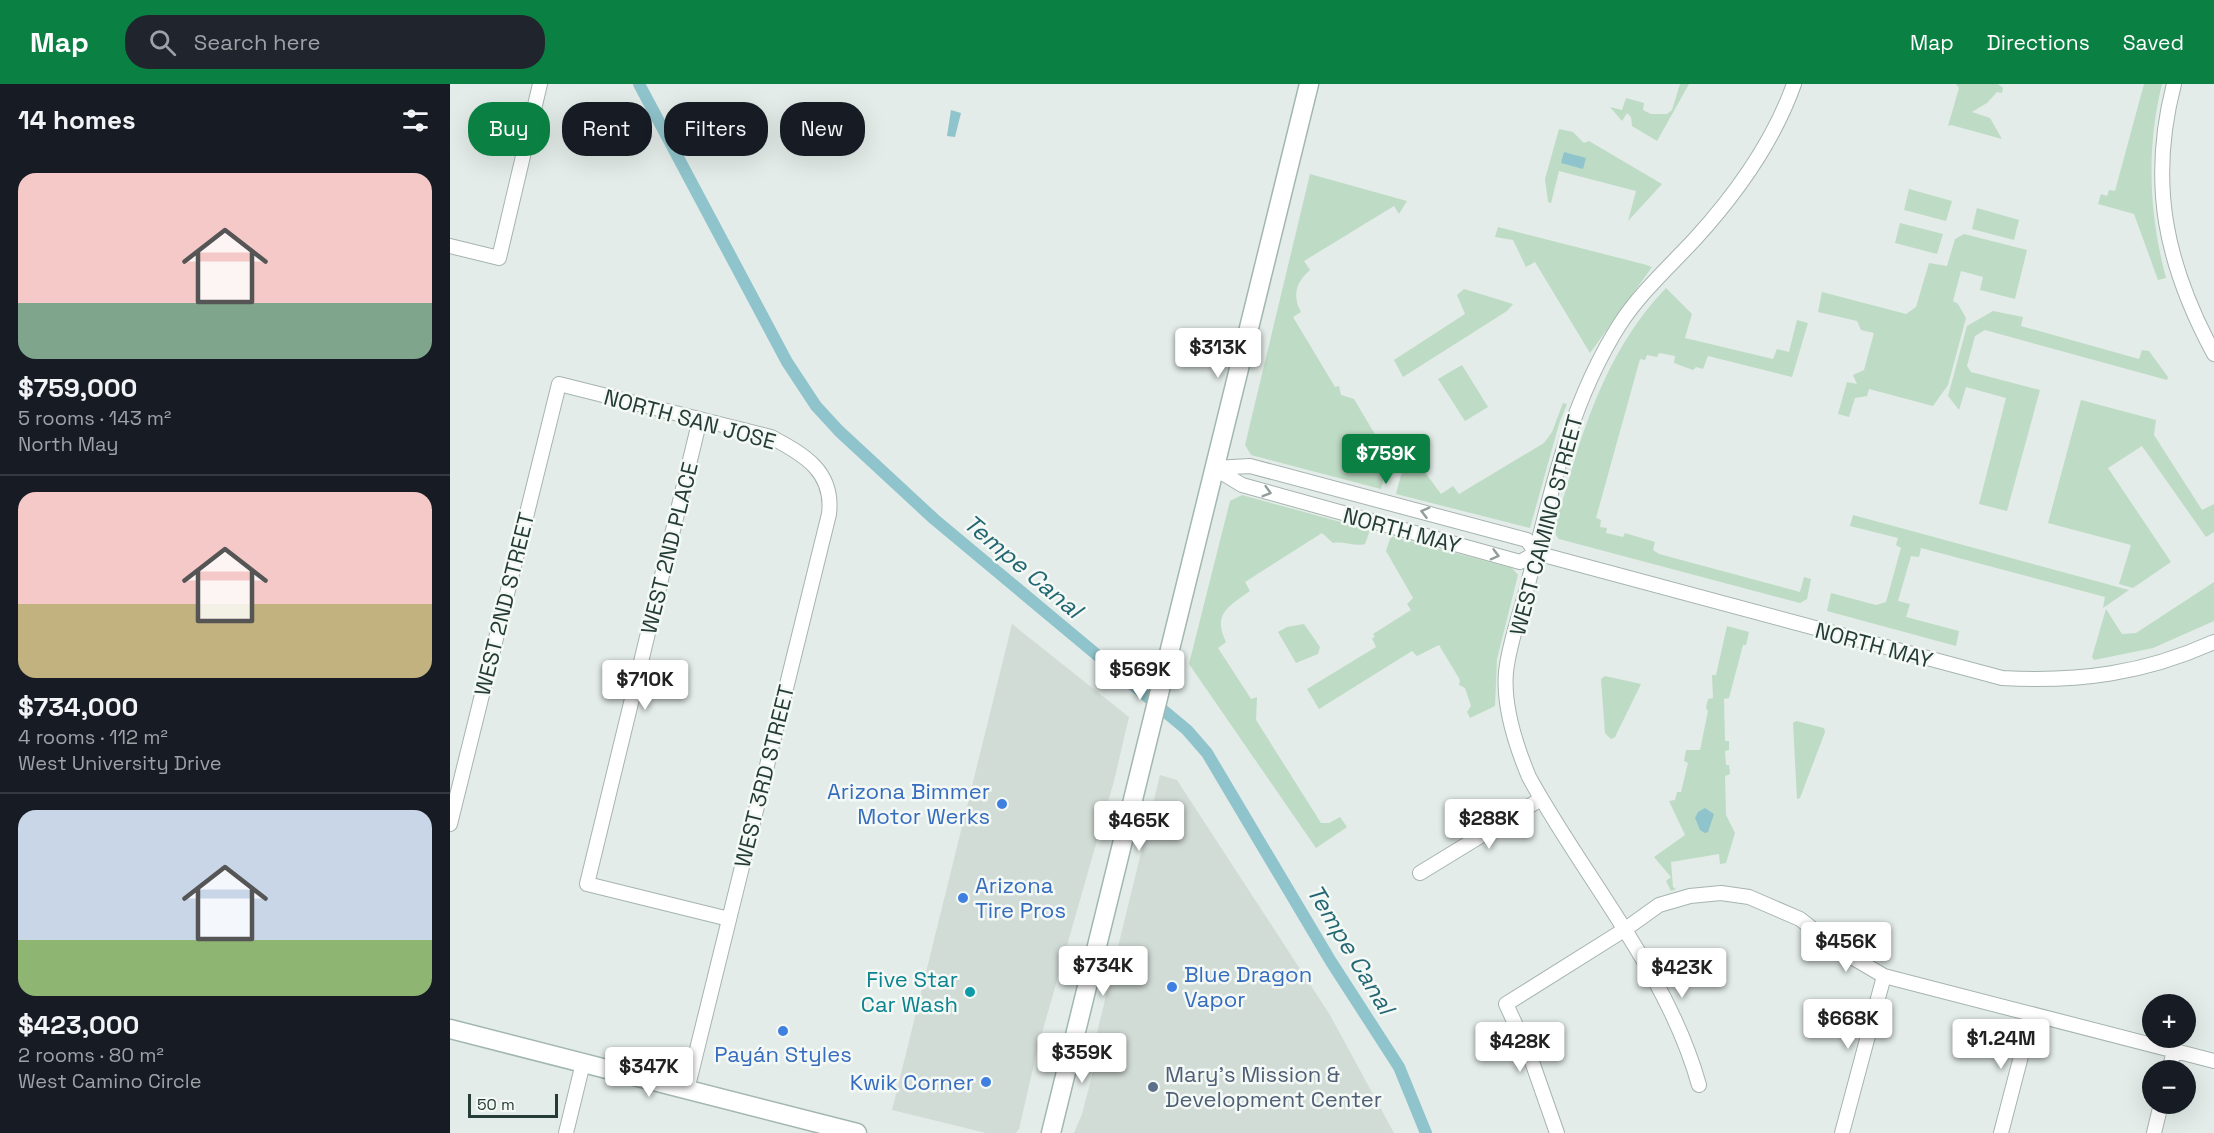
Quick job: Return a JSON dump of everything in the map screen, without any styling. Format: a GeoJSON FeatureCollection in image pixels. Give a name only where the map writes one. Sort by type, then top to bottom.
{"type":"FeatureCollection","features":[{"type":"Feature","properties":{"kind":"main road"},"geometry":{"type":"LineString","coordinates":[[1051,1133],[1309,84]]}},
{"type":"Feature","properties":{"kind":"main road"},"geometry":{"type":"LineString","coordinates":[[450,1029],[687,1090],[808,1127],[856,1133]]}},
{"type":"Feature","properties":{"kind":"street"},"geometry":{"type":"LineString","coordinates":[[450,246],[499,258],[540,84]]}},
{"type":"Feature","properties":{"kind":"street","name":"WEST CAMINO STREET"},"geometry":{"type":"LineString","coordinates":[[1699,1085],[1689,1051],[1674,1018],[1624,930],[1541,800],[1518,752],[1510,715],[1506,672],[1569,431],[1606,349],[1627,316],[1739,187],[1770,138],[1794,84]]}},
{"type":"Feature","properties":{"kind":"street"},"geometry":{"type":"LineString","coordinates":[[2175,84],[2164,138],[2162,186],[2166,232],[2187,300],[2214,354]]}},
{"type":"Feature","properties":{"kind":"street","name":"NORTH SAN JOSE"},"geometry":{"type":"LineString","coordinates":[[559,384],[771,437],[796,450],[814,466]]}},
{"type":"Feature","properties":{"kind":"street","name":"WEST 2ND STREET"},"geometry":{"type":"LineString","coordinates":[[450,824],[559,384]]}},
{"type":"Feature","properties":{"kind":"street","name":"WEST 2ND PLACE"},"geometry":{"type":"LineString","coordinates":[[700,419],[587,884],[729,919]]}},
{"type":"Feature","properties":{"kind":"street","name":"WEST 3RD STREET"},"geometry":{"type":"LineString","coordinates":[[687,1090],[829,514],[829,489],[814,466]]}},
{"type":"Feature","properties":{"kind":"street","name":"NORTH MAY"},"geometry":{"type":"LineString","coordinates":[[1214,468],[1250,466],[1273,472],[1527,540],[1536,553],[2002,678],[2082,679],[2126,672],[2172,659],[2214,642]]}},
{"type":"Feature","properties":{"kind":"street","name":"NORTH MAY"},"geometry":{"type":"LineString","coordinates":[[1214,468],[1242,485],[1520,562],[1536,553]]}},
{"type":"Feature","properties":{"kind":"street"},"geometry":{"type":"LineString","coordinates":[[1420,873],[1541,800]]}},
{"type":"Feature","properties":{"kind":"street"},"geometry":{"type":"LineString","coordinates":[[1557,1133],[1530,1056],[1506,1004],[1624,930],[1659,905],[1690,896],[1721,893],[1749,897],[1800,919],[1838,949],[1884,976],[2214,1061]]}},
{"type":"Feature","properties":{"kind":"street"},"geometry":{"type":"LineString","coordinates":[[1842,1133],[1884,976]]}},
{"type":"Feature","properties":{"kind":"street"},"geometry":{"type":"LineString","coordinates":[[2001,1133],[2032,1014]]}},
{"type":"Feature","properties":{"kind":"street"},"geometry":{"type":"LineString","coordinates":[[2172,1060],[2174,1051]]}},
{"type":"Feature","properties":{"kind":"street"},"geometry":{"type":"LineString","coordinates":[[566,1133],[584,1063]]}},
{"type":"Feature","properties":{"kind":"street"},"geometry":{"type":"LineString","coordinates":[[2154,1133],[2159,1114]]}},
{"type":"Feature","properties":{"kind":"shaded area"},"geometry":{"type":"Polygon","coordinates":[[[1012,624],[1129,717],[1114,781],[1038,1047],[1019,1129],[1016,1133],[986,1133],[892,1110],[1012,624]]]}},
{"type":"Feature","properties":{"kind":"shaded area"},"geometry":{"type":"Polygon","coordinates":[[[1160,775],[1177,780],[1330,1015],[1394,1133],[1074,1133],[1082,1114],[1093,1072],[1093,1049],[1160,775]]]}},
{"type":"Feature","properties":{"kind":"green space"},"geometry":{"type":"Polygon","coordinates":[[[1680,84],[1689,84],[1657,141],[1632,126],[1631,117],[1627,113],[1622,121],[1610,107],[1622,110],[1626,98],[1644,103],[1643,110],[1651,114],[1667,114],[1672,110],[1680,84]]]}},
{"type":"Feature","properties":{"kind":"green space"},"geometry":{"type":"Polygon","coordinates":[[[1956,84],[1998,84],[2003,88],[2002,93],[1997,92],[1987,103],[1972,112],[1990,118],[2002,139],[1948,126],[1959,88],[1956,84]]]}},
{"type":"Feature","properties":{"kind":"green space"},"geometry":{"type":"Polygon","coordinates":[[[2144,84],[2162,84],[2153,133],[2152,157],[2153,206],[2166,278],[2158,280],[2134,214],[2098,204],[2101,194],[2107,196],[2109,190],[2115,191],[2144,84]]]}},
{"type":"Feature","properties":{"kind":"green space"},"geometry":{"type":"Polygon","coordinates":[[[1559,129],[1573,132],[1584,143],[1589,141],[1662,184],[1628,221],[1636,191],[1559,171],[1551,203],[1548,202],[1545,179],[1559,129]]]}},
{"type":"Feature","properties":{"kind":"green space"},"geometry":{"type":"Polygon","coordinates":[[[1310,174],[1407,201],[1399,214],[1394,206],[1304,261],[1310,270],[1301,279],[1297,290],[1298,306],[1301,312],[1293,317],[1335,387],[1339,386],[1341,395],[1354,399],[1389,458],[1381,489],[1251,455],[1245,445],[1310,174]]]}},
{"type":"Feature","properties":{"kind":"green space"},"geometry":{"type":"Polygon","coordinates":[[[1909,189],[1952,201],[1946,221],[1904,210],[1909,189]]]}},
{"type":"Feature","properties":{"kind":"green space"},"geometry":{"type":"Polygon","coordinates":[[[1977,208],[2019,220],[2014,240],[1972,229],[1977,208]]]}},
{"type":"Feature","properties":{"kind":"green space"},"geometry":{"type":"Polygon","coordinates":[[[1900,223],[1943,234],[1937,254],[1895,243],[1900,223]]]}},
{"type":"Feature","properties":{"kind":"green space"},"geometry":{"type":"Polygon","coordinates":[[[1498,227],[1652,267],[1590,353],[1535,262],[1526,267],[1513,240],[1495,237],[1498,227]]]}},
{"type":"Feature","properties":{"kind":"green space"},"geometry":{"type":"Polygon","coordinates":[[[1964,234],[2027,250],[2015,299],[1980,290],[1983,277],[1961,271],[1953,301],[1958,304],[1966,318],[1948,385],[1933,406],[1869,389],[1867,396],[1855,398],[1849,417],[1838,414],[1847,382],[1857,384],[1853,375],[1864,370],[1874,333],[1861,330],[1857,321],[1818,312],[1822,292],[1906,314],[1916,307],[1929,263],[1947,266],[1955,239],[1964,234]]]}},
{"type":"Feature","properties":{"kind":"green space"},"geometry":{"type":"Polygon","coordinates":[[[1666,288],[1692,314],[1685,338],[1773,359],[1777,349],[1789,352],[1797,320],[1808,323],[1792,377],[1708,356],[1703,369],[1696,367],[1693,370],[1674,363],[1675,356],[1659,353],[1657,357],[1647,355],[1645,360],[1640,359],[1596,518],[1601,520],[1600,527],[1607,528],[1606,533],[1623,537],[1625,533],[1655,542],[1653,550],[1659,554],[1800,592],[1804,577],[1811,579],[1807,599],[1800,603],[1559,539],[1556,535],[1558,517],[1583,432],[1604,381],[1631,332],[1666,288]]]}},
{"type":"Feature","properties":{"kind":"green space"},"geometry":{"type":"Polygon","coordinates":[[[1464,289],[1513,304],[1507,311],[1403,377],[1394,360],[1465,314],[1457,295],[1464,289]]]}},
{"type":"Feature","properties":{"kind":"green space"},"geometry":{"type":"Polygon","coordinates":[[[1993,311],[2023,317],[2021,326],[2139,359],[2142,350],[2149,351],[2168,377],[2167,380],[1985,330],[1975,336],[1967,366],[1971,372],[2040,390],[2007,511],[1979,504],[2006,398],[1966,387],[1959,410],[1948,396],[1967,326],[1993,311]]]}},
{"type":"Feature","properties":{"kind":"green space"},"geometry":{"type":"Polygon","coordinates":[[[1462,365],[1488,407],[1465,421],[1438,379],[1462,365]]]}},
{"type":"Feature","properties":{"kind":"green space"},"geometry":{"type":"Polygon","coordinates":[[[2081,400],[2156,420],[2154,435],[2202,510],[2214,504],[2214,532],[2206,537],[2142,446],[2108,468],[2171,562],[2133,588],[2119,584],[2131,545],[2048,523],[2081,400]]]}},
{"type":"Feature","properties":{"kind":"green space"},"geometry":{"type":"Polygon","coordinates":[[[1563,403],[1567,404],[1559,424],[1530,528],[1396,494],[1408,449],[1441,494],[1453,486],[1459,494],[1544,443],[1552,432],[1563,403]]]}},
{"type":"Feature","properties":{"kind":"green space"},"geometry":{"type":"Polygon","coordinates":[[[1242,495],[1370,530],[1365,544],[1361,545],[1333,543],[1322,533],[1245,582],[1250,591],[1229,606],[1222,618],[1222,632],[1226,642],[1218,648],[1251,699],[1257,697],[1256,720],[1321,823],[1329,823],[1340,817],[1347,827],[1316,848],[1189,664],[1230,501],[1242,495]]]}},
{"type":"Feature","properties":{"kind":"green space"},"geometry":{"type":"Polygon","coordinates":[[[1853,515],[2129,590],[2103,608],[2105,597],[1921,548],[1919,557],[1911,556],[1898,601],[1910,604],[1906,617],[1959,631],[1956,646],[1827,611],[1831,593],[1876,605],[1886,602],[1901,548],[1896,545],[1898,538],[1850,526],[1853,515]]]}},
{"type":"Feature","properties":{"kind":"green space"},"geometry":{"type":"Polygon","coordinates":[[[1391,536],[1512,568],[1518,575],[1497,659],[1495,706],[1470,718],[1467,712],[1471,706],[1465,688],[1459,685],[1460,680],[1439,645],[1417,656],[1412,651],[1319,709],[1307,689],[1376,647],[1372,638],[1375,637],[1373,634],[1411,610],[1407,604],[1413,598],[1386,551],[1391,536]]]}},
{"type":"Feature","properties":{"kind":"green space"},"geometry":{"type":"Polygon","coordinates":[[[2214,582],[2214,621],[2153,648],[2094,660],[2092,657],[2106,609],[2122,634],[2136,633],[2214,582]]]}},
{"type":"Feature","properties":{"kind":"green space"},"geometry":{"type":"Polygon","coordinates":[[[1304,624],[1320,647],[1318,654],[1296,663],[1278,632],[1287,627],[1304,624]]]}},
{"type":"Feature","properties":{"kind":"green space"},"geometry":{"type":"Polygon","coordinates":[[[1727,626],[1749,632],[1746,645],[1743,645],[1729,698],[1724,699],[1725,741],[1729,741],[1729,750],[1725,751],[1726,765],[1729,765],[1730,774],[1725,776],[1726,815],[1735,833],[1726,863],[1720,864],[1719,854],[1671,862],[1673,887],[1676,889],[1671,891],[1666,881],[1671,877],[1654,857],[1685,835],[1669,801],[1675,800],[1677,792],[1681,792],[1688,763],[1684,761],[1686,750],[1700,750],[1708,711],[1706,708],[1708,699],[1713,698],[1712,675],[1716,675],[1727,626]]]}},
{"type":"Feature","properties":{"kind":"green space"},"geometry":{"type":"Polygon","coordinates":[[[1605,676],[1641,684],[1615,737],[1611,739],[1605,733],[1601,679],[1605,676]]]}},
{"type":"Feature","properties":{"kind":"green space"},"geometry":{"type":"Polygon","coordinates":[[[1796,721],[1824,728],[1825,732],[1800,798],[1797,799],[1793,723],[1796,721]]]}},
{"type":"Feature","properties":{"kind":"water"},"geometry":{"type":"Polygon","coordinates":[[[951,110],[961,113],[955,137],[947,136],[951,110]]]}},
{"type":"Feature","properties":{"kind":"water"},"geometry":{"type":"Polygon","coordinates":[[[1564,152],[1586,158],[1583,169],[1561,163],[1564,152]]]}},
{"type":"Feature","properties":{"kind":"water"},"geometry":{"type":"Polygon","coordinates":[[[1705,808],[1714,814],[1708,832],[1705,833],[1700,830],[1695,818],[1698,812],[1705,808]]]}},
{"type":"Feature","properties":{"kind":"waterway","name":"Tempe Canal"},"geometry":{"type":"LineString","coordinates":[[639,84],[787,362],[816,406],[839,431],[934,519],[1187,730],[1207,753],[1330,960],[1399,1067],[1426,1133]]}},
{"type":"Feature","properties":{"kind":"place","name":"Arizona Bimmer Motor Werks"},"geometry":{"type":"Point","coordinates":[1002,804]}},
{"type":"Feature","properties":{"kind":"place","name":"Arizona Tire Pros"},"geometry":{"type":"Point","coordinates":[963,898]}},
{"type":"Feature","properties":{"kind":"place","name":"Blue Dragon Vapor"},"geometry":{"type":"Point","coordinates":[1172,987]}},
{"type":"Feature","properties":{"kind":"place","name":"Five Star Car Wash"},"geometry":{"type":"Point","coordinates":[970,992]}},
{"type":"Feature","properties":{"kind":"place","name":"Payán Styles"},"geometry":{"type":"Point","coordinates":[783,1031]}},
{"type":"Feature","properties":{"kind":"place","name":"Kwik Corner"},"geometry":{"type":"Point","coordinates":[986,1082]}},
{"type":"Feature","properties":{"kind":"place","name":"Mary's Mission & Development Center"},"geometry":{"type":"Point","coordinates":[1153,1087]}}]}
